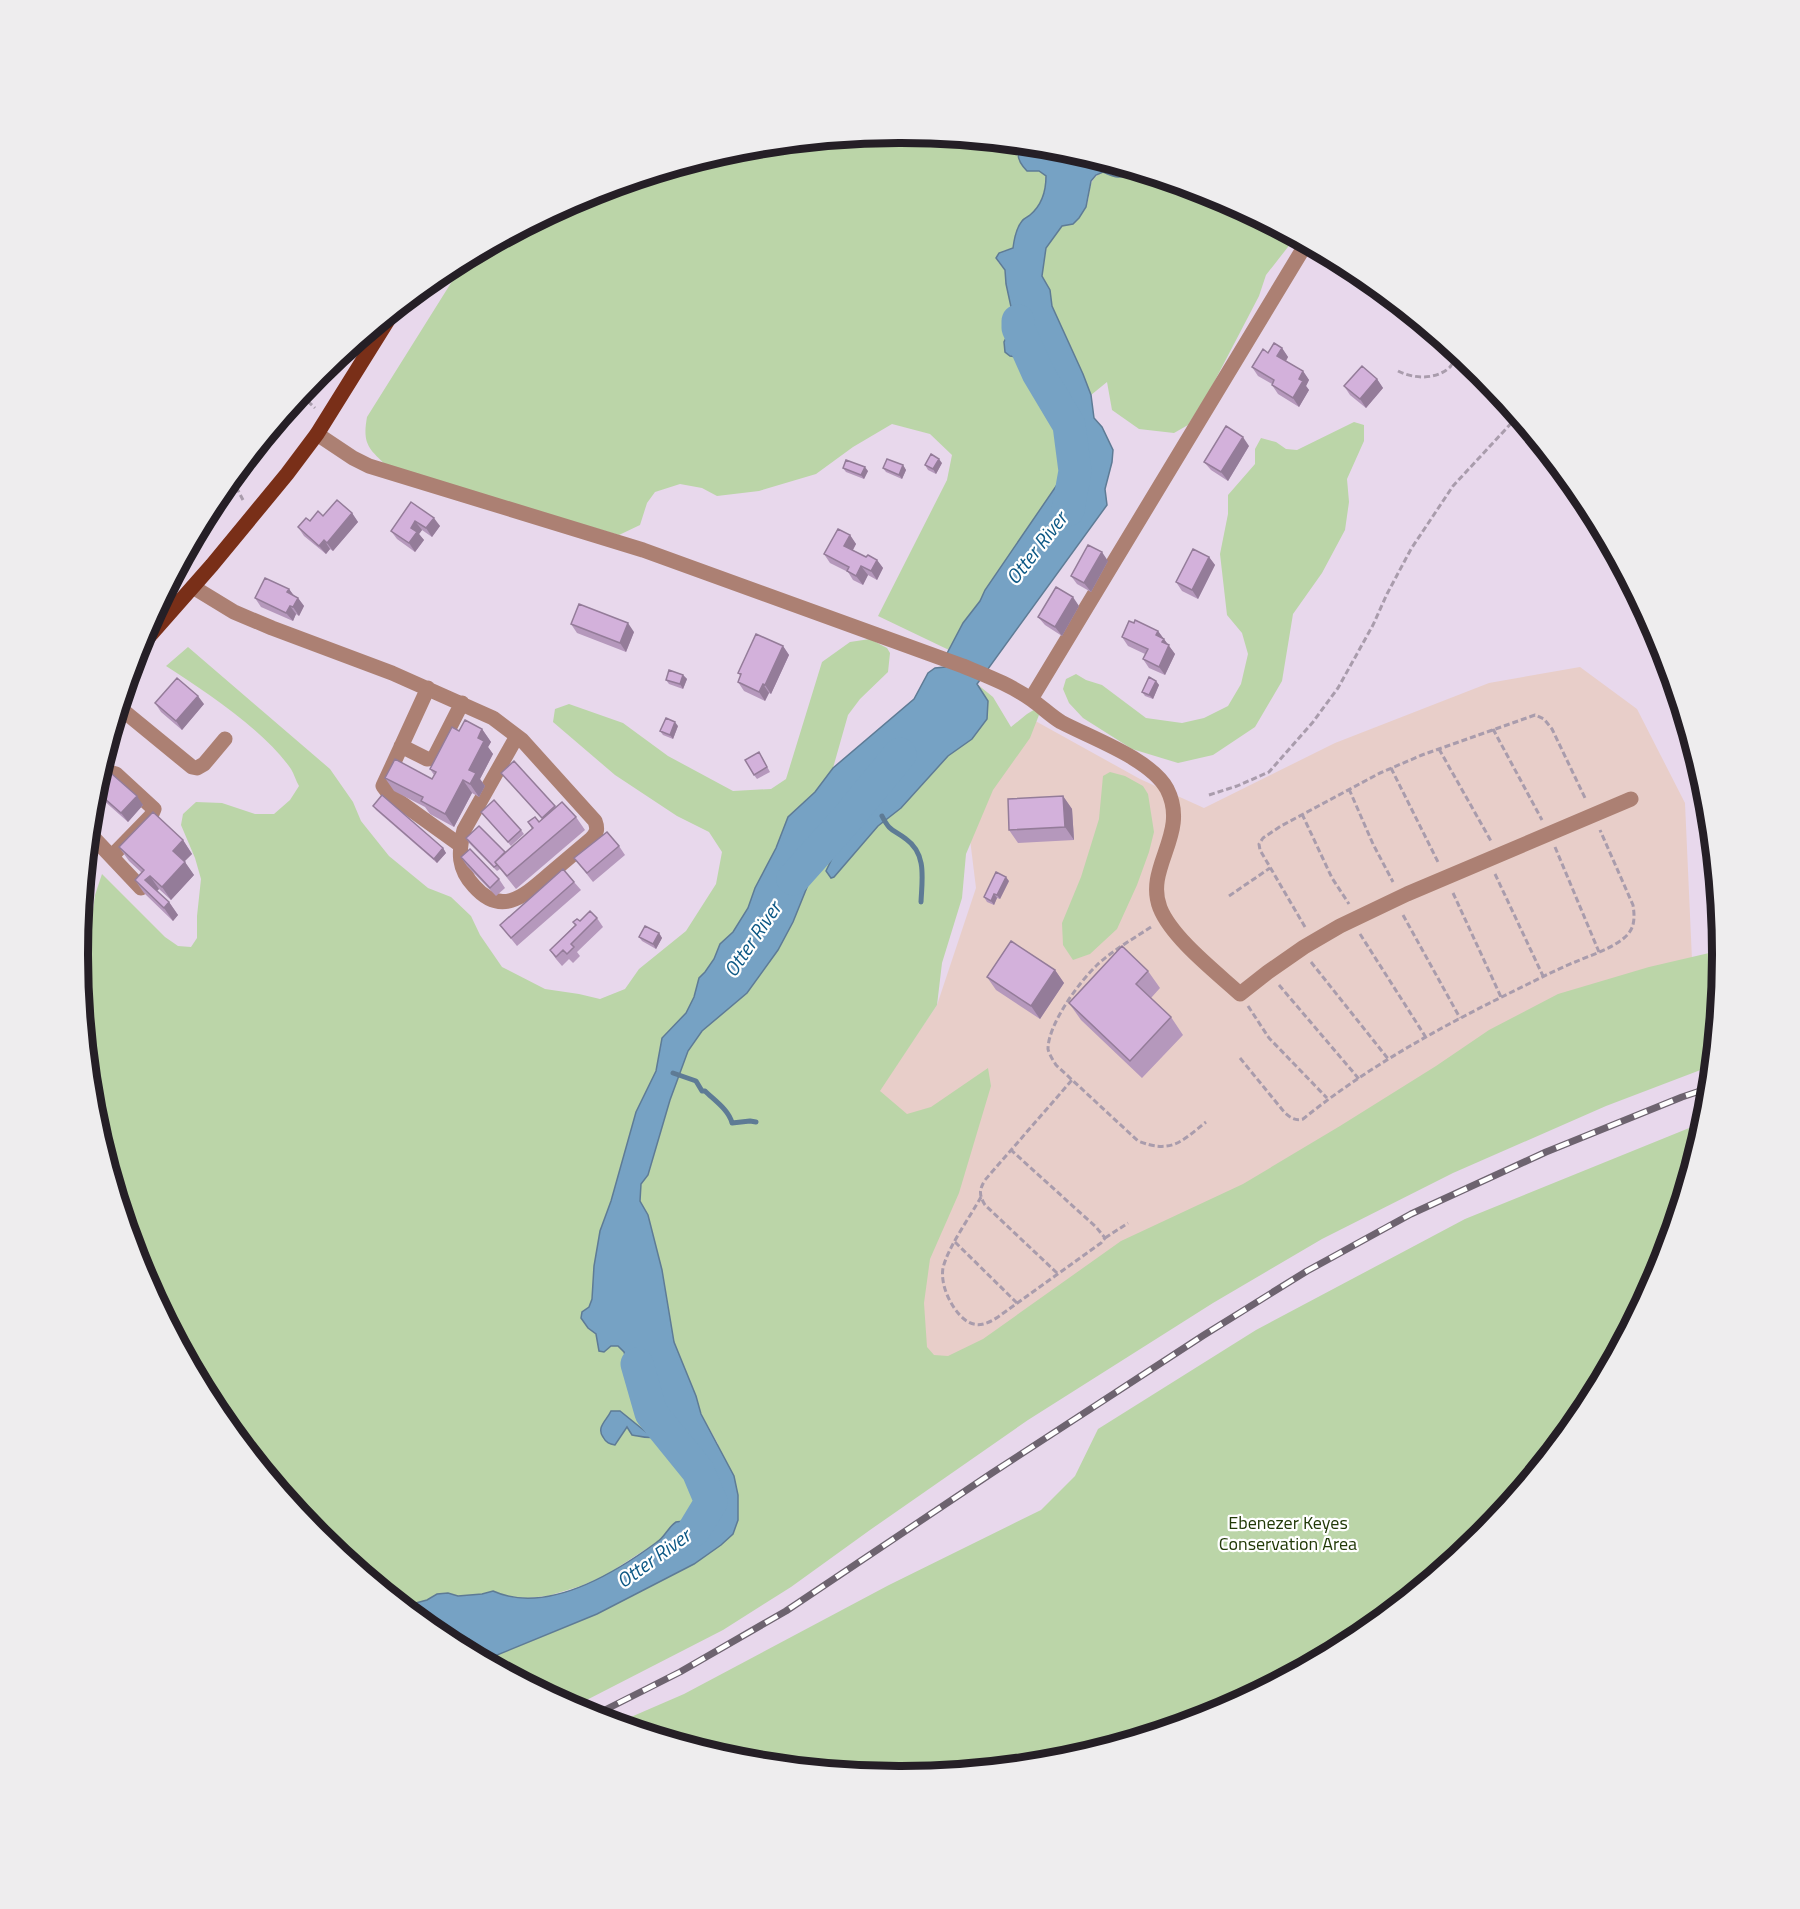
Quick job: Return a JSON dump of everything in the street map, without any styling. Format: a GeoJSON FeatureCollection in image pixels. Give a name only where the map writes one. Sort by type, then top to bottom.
{"type":"FeatureCollection","features":[{"type":"Feature","properties":{"kind":"main road"},"geometry":{"type":"LineString","coordinates":[[158,626],[252,518],[317,434],[381,331]]}},
{"type":"Feature","properties":{"kind":"street"},"geometry":{"type":"LineString","coordinates":[[1031,699],[1302,250]]}},
{"type":"Feature","properties":{"kind":"street"},"geometry":{"type":"LineString","coordinates":[[317,434],[369,466],[643,550],[963,666],[1004,683],[1031,699],[1058,720],[1138,761],[1155,774],[1167,789],[1173,806],[1175,823],[1156,884],[1159,906],[1178,936],[1240,994],[1307,945],[1355,919],[1493,857],[1631,799]]}},
{"type":"Feature","properties":{"kind":"street"},"geometry":{"type":"LineString","coordinates":[[193,587],[234,612],[462,703],[493,718],[517,736],[595,821],[596,833],[526,894],[510,901],[489,900],[481,894],[464,872],[460,859],[460,845],[464,830],[517,736]]}},
{"type":"Feature","properties":{"kind":"street"},"geometry":{"type":"LineString","coordinates":[[428,688],[383,786],[389,794],[460,845]]}},
{"type":"Feature","properties":{"kind":"street"},"geometry":{"type":"LineString","coordinates":[[401,746],[432,760],[462,703]]}},
{"type":"Feature","properties":{"kind":"street"},"geometry":{"type":"LineString","coordinates":[[126,713],[192,767],[197,768],[204,764],[225,739]]}},
{"type":"Feature","properties":{"kind":"street"},"geometry":{"type":"LineString","coordinates":[[109,772],[116,774],[154,809],[151,816],[112,856]]}},
{"type":"Feature","properties":{"kind":"street"},"geometry":{"type":"LineString","coordinates":[[96,840],[141,888]]}},
{"type":"Feature","properties":{"kind":"path"},"geometry":{"type":"LineString","coordinates":[[1398,371],[1408,377],[1437,375],[1450,366],[1453,361]]}},
{"type":"Feature","properties":{"kind":"path"},"geometry":{"type":"LineString","coordinates":[[1209,795],[1269,772],[1313,722],[1338,688],[1411,549],[1453,486],[1512,422]]}},
{"type":"Feature","properties":{"kind":"path"},"geometry":{"type":"LineString","coordinates":[[236,488],[252,518]]}},
{"type":"Feature","properties":{"kind":"path"},"geometry":{"type":"LineString","coordinates":[[1240,1058],[1285,1113],[1292,1118],[1304,1119],[1328,1099],[1389,1060],[1425,1036],[1543,976],[1608,948],[1624,939],[1632,931],[1635,917],[1633,905],[1594,814],[1552,729],[1544,719],[1535,715],[1438,749],[1380,773],[1302,814],[1263,838],[1259,844],[1307,945],[1389,1060]]}},
{"type":"Feature","properties":{"kind":"path"},"geometry":{"type":"LineString","coordinates":[[1438,749],[1493,857],[1543,976]]}},
{"type":"Feature","properties":{"kind":"path"},"geometry":{"type":"LineString","coordinates":[[1349,789],[1398,899],[1460,1018]]}},
{"type":"Feature","properties":{"kind":"path"},"geometry":{"type":"LineString","coordinates":[[1302,814],[1332,878],[1425,1036]]}},
{"type":"Feature","properties":{"kind":"path"},"geometry":{"type":"LineString","coordinates":[[1229,896],[1270,868]]}},
{"type":"Feature","properties":{"kind":"path"},"geometry":{"type":"LineString","coordinates":[[1165,918],[1096,965],[1061,1010],[1050,1036],[1048,1051],[1056,1065],[1138,1141],[1154,1148],[1172,1145],[1184,1140],[1206,1122]]}},
{"type":"Feature","properties":{"kind":"path"},"geometry":{"type":"LineString","coordinates":[[1268,972],[1359,1079]]}},
{"type":"Feature","properties":{"kind":"path"},"geometry":{"type":"LineString","coordinates":[[1240,994],[1269,1038],[1328,1099]]}},
{"type":"Feature","properties":{"kind":"path"},"geometry":{"type":"LineString","coordinates":[[1057,1273],[985,1205],[980,1190],[985,1180],[1071,1080]]}},
{"type":"Feature","properties":{"kind":"path"},"geometry":{"type":"LineString","coordinates":[[1011,1150],[1096,1227],[1105,1238]]}},
{"type":"Feature","properties":{"kind":"path"},"geometry":{"type":"LineString","coordinates":[[981,1197],[943,1269],[947,1294],[955,1309],[965,1320],[977,1325],[987,1324],[1128,1223]]}},
{"type":"Feature","properties":{"kind":"path"},"geometry":{"type":"LineString","coordinates":[[956,1242],[1017,1303]]}},
{"type":"Feature","properties":{"kind":"shaded area"},"geometry":{"type":"Polygon","coordinates":[[[1580,667],[1637,709],[1685,803],[1692,960],[948,1368],[923,1371],[879,1091],[937,1005],[976,888],[968,823],[1030,718],[1140,779],[1204,808],[1335,743],[1489,683],[1580,667]]]}},
{"type":"Feature","properties":{"kind":"green space"},"geometry":{"type":"Polygon","coordinates":[[[900,143],[953,145],[1018,152],[1020,161],[1027,171],[1039,171],[1046,176],[1045,190],[1040,202],[1022,221],[1013,248],[1003,251],[998,262],[1005,270],[1013,316],[1012,326],[1004,342],[1005,352],[1034,363],[1043,369],[1054,383],[1071,428],[1073,446],[1070,455],[1075,459],[1081,453],[1082,455],[1080,461],[1063,476],[985,590],[980,601],[963,623],[949,650],[878,616],[947,480],[952,455],[930,434],[892,424],[853,447],[816,474],[759,491],[717,496],[702,488],[680,484],[655,492],[647,503],[640,525],[619,535],[389,468],[376,456],[366,440],[367,417],[455,276],[541,227],[639,186],[690,171],[794,150],[900,143]]]}},
{"type":"Feature","properties":{"kind":"green space"},"geometry":{"type":"Polygon","coordinates":[[[1103,172],[1161,186],[1211,205],[1290,244],[1266,275],[1259,296],[1210,390],[1188,425],[1174,433],[1139,429],[1112,410],[1107,382],[1091,395],[1052,306],[1050,290],[1042,276],[1046,248],[1062,226],[1073,224],[1084,211],[1093,179],[1103,172]]]}},
{"type":"Feature","properties":{"kind":"green space"},"geometry":{"type":"Polygon","coordinates":[[[1354,422],[1364,425],[1364,441],[1347,479],[1349,502],[1345,530],[1322,573],[1293,614],[1282,681],[1255,727],[1213,755],[1178,763],[1132,749],[1083,718],[1069,703],[1063,689],[1066,679],[1076,674],[1102,685],[1146,718],[1182,723],[1204,718],[1228,706],[1241,684],[1248,654],[1242,633],[1227,615],[1220,554],[1228,514],[1228,495],[1255,464],[1255,449],[1261,438],[1276,442],[1286,449],[1297,450],[1354,422]]]}},
{"type":"Feature","properties":{"kind":"green space"},"geometry":{"type":"Polygon","coordinates":[[[870,639],[887,648],[890,653],[888,672],[860,699],[848,715],[833,768],[815,792],[788,817],[748,908],[733,933],[720,944],[714,959],[699,978],[694,997],[686,1013],[662,1038],[656,1071],[636,1112],[611,1201],[600,1231],[594,1266],[592,1299],[589,1307],[582,1312],[588,1328],[611,1346],[618,1346],[624,1352],[636,1388],[678,1441],[700,1459],[705,1472],[704,1500],[685,1520],[676,1522],[660,1540],[606,1575],[581,1586],[548,1596],[527,1598],[505,1596],[493,1591],[458,1596],[448,1593],[437,1594],[414,1603],[365,1565],[326,1528],[256,1449],[225,1405],[197,1360],[150,1265],[116,1165],[95,1060],[90,1008],[89,926],[102,874],[165,937],[178,946],[191,947],[197,938],[201,879],[181,825],[183,814],[196,802],[222,803],[255,814],[274,814],[290,800],[299,786],[291,769],[266,740],[233,713],[166,666],[188,647],[330,769],[353,802],[361,821],[389,856],[428,888],[451,897],[471,916],[480,935],[502,967],[545,989],[600,999],[625,989],[639,969],[686,931],[716,884],[722,852],[709,832],[677,816],[615,775],[553,722],[555,709],[569,704],[623,723],[668,756],[733,791],[771,789],[786,779],[822,662],[850,642],[870,639]]]}},
{"type":"Feature","properties":{"kind":"green space"},"geometry":{"type":"Polygon","coordinates":[[[977,684],[993,697],[1011,727],[1037,708],[1039,715],[1030,738],[993,790],[966,854],[962,898],[942,963],[937,1005],[880,1091],[907,1114],[931,1107],[988,1068],[991,1086],[959,1193],[930,1259],[924,1303],[927,1347],[934,1355],[948,1356],[983,1339],[1121,1241],[1243,1184],[1436,1066],[1489,1030],[1558,994],[1649,967],[1712,952],[1710,1008],[1703,1069],[1606,1106],[1453,1173],[1322,1239],[1213,1303],[1028,1420],[791,1587],[723,1630],[584,1702],[493,1657],[597,1614],[694,1564],[718,1444],[701,1414],[674,1342],[662,1270],[648,1215],[640,1201],[641,1183],[648,1175],[670,1100],[688,1051],[702,1031],[747,993],[778,950],[793,922],[835,818],[855,793],[866,784],[876,790],[857,823],[840,842],[834,877],[878,826],[901,808],[948,756],[972,738],[988,701],[977,684]]]}},
{"type":"Feature","properties":{"kind":"green space"},"geometry":{"type":"Polygon","coordinates":[[[1110,772],[1125,776],[1143,786],[1148,794],[1154,832],[1137,885],[1117,929],[1090,954],[1073,960],[1063,945],[1062,923],[1081,877],[1099,819],[1103,776],[1110,772]]]}},
{"type":"Feature","properties":{"kind":"green space","name":"Ebenezer Keyes Conservation Area"},"geometry":{"type":"Polygon","coordinates":[[[1693,1127],[1684,1165],[1668,1215],[1650,1265],[1628,1313],[1603,1360],[1544,1449],[1510,1490],[1435,1565],[1351,1629],[1306,1657],[1211,1704],[1161,1723],[1058,1750],[1006,1759],[953,1764],[900,1766],[794,1759],[690,1738],[627,1719],[684,1694],[889,1585],[1041,1510],[1075,1476],[1098,1429],[1256,1330],[1465,1219],[1693,1127]]]}},
{"type":"Feature","properties":{"kind":"water"},"geometry":{"type":"Polygon","coordinates":[[[1018,152],[1058,159],[1126,176],[1115,176],[1103,172],[1091,181],[1086,207],[1079,218],[1073,224],[1062,226],[1046,248],[1042,276],[1050,290],[1052,306],[1091,395],[1094,418],[1102,427],[1113,450],[1105,489],[1107,505],[977,684],[988,701],[987,719],[972,739],[948,756],[901,808],[878,826],[831,878],[826,871],[840,842],[857,823],[876,790],[866,784],[855,793],[835,818],[793,922],[778,950],[747,993],[702,1031],[688,1051],[670,1100],[648,1175],[641,1184],[640,1201],[648,1215],[662,1270],[674,1342],[701,1414],[734,1476],[738,1495],[738,1520],[733,1534],[694,1564],[597,1614],[493,1657],[414,1603],[437,1594],[448,1593],[458,1596],[493,1591],[514,1597],[535,1598],[579,1587],[621,1566],[657,1542],[673,1524],[684,1521],[693,1514],[704,1496],[706,1486],[701,1459],[679,1442],[671,1431],[646,1438],[632,1435],[627,1427],[615,1445],[604,1439],[601,1427],[611,1411],[620,1411],[646,1432],[657,1429],[660,1421],[636,1388],[624,1352],[618,1346],[611,1346],[604,1352],[599,1351],[596,1334],[581,1318],[582,1312],[589,1307],[592,1299],[594,1266],[600,1231],[611,1201],[636,1112],[656,1071],[662,1038],[686,1013],[694,997],[699,978],[714,959],[720,944],[733,932],[748,908],[788,817],[815,792],[833,768],[914,699],[928,673],[935,668],[945,667],[943,661],[963,623],[1063,476],[1080,461],[1081,454],[1072,459],[1070,455],[1073,446],[1068,419],[1049,375],[1028,359],[1010,356],[1005,352],[1004,342],[1012,326],[1013,316],[1005,270],[996,258],[999,253],[1013,248],[1020,224],[1038,207],[1046,176],[1039,171],[1027,171],[1018,152]]]}},
{"type":"Feature","properties":{"kind":"building"},"geometry":{"type":"Polygon","coordinates":[[[1274,343],[1282,348],[1277,356],[1303,371],[1299,379],[1303,381],[1293,398],[1272,385],[1274,380],[1252,367],[1263,349],[1268,353],[1274,343]]]}},
{"type":"Feature","properties":{"kind":"building"},"geometry":{"type":"Polygon","coordinates":[[[1362,366],[1377,379],[1360,399],[1344,386],[1362,366]]]}},
{"type":"Feature","properties":{"kind":"building"},"geometry":{"type":"Polygon","coordinates":[[[1226,426],[1243,437],[1221,472],[1204,462],[1226,426]]]}},
{"type":"Feature","properties":{"kind":"building"},"geometry":{"type":"Polygon","coordinates":[[[931,454],[939,459],[933,469],[925,465],[931,454]]]}},
{"type":"Feature","properties":{"kind":"building"},"geometry":{"type":"Polygon","coordinates":[[[887,459],[903,465],[899,475],[883,468],[887,459]]]}},
{"type":"Feature","properties":{"kind":"building"},"geometry":{"type":"Polygon","coordinates":[[[846,460],[865,467],[861,475],[843,468],[846,460]]]}},
{"type":"Feature","properties":{"kind":"building"},"geometry":{"type":"Polygon","coordinates":[[[337,500],[352,513],[327,543],[324,540],[319,546],[298,527],[306,518],[310,521],[318,511],[323,516],[337,500]]]}},
{"type":"Feature","properties":{"kind":"building"},"geometry":{"type":"Polygon","coordinates":[[[411,502],[434,518],[426,528],[415,521],[411,528],[417,532],[409,543],[391,531],[411,502]]]}},
{"type":"Feature","properties":{"kind":"building"},"geometry":{"type":"Polygon","coordinates":[[[838,529],[850,535],[844,546],[877,560],[871,571],[861,566],[856,576],[847,571],[849,567],[824,554],[838,529]]]}},
{"type":"Feature","properties":{"kind":"building"},"geometry":{"type":"Polygon","coordinates":[[[1088,545],[1102,552],[1084,583],[1071,576],[1088,545]]]}},
{"type":"Feature","properties":{"kind":"building"},"geometry":{"type":"Polygon","coordinates":[[[1193,549],[1209,557],[1192,590],[1176,582],[1193,549]]]}},
{"type":"Feature","properties":{"kind":"building"},"geometry":{"type":"Polygon","coordinates":[[[265,578],[289,589],[287,592],[298,598],[286,613],[255,598],[265,578]]]}},
{"type":"Feature","properties":{"kind":"building"},"geometry":{"type":"Polygon","coordinates":[[[1056,587],[1073,597],[1055,627],[1038,617],[1056,587]]]}},
{"type":"Feature","properties":{"kind":"building"},"geometry":{"type":"Polygon","coordinates":[[[579,604],[628,623],[620,643],[571,624],[579,604]]]}},
{"type":"Feature","properties":{"kind":"building"},"geometry":{"type":"Polygon","coordinates":[[[1135,620],[1158,631],[1156,635],[1164,639],[1162,642],[1169,645],[1159,667],[1143,659],[1148,649],[1122,637],[1129,621],[1134,623],[1135,620]]]}},
{"type":"Feature","properties":{"kind":"building"},"geometry":{"type":"Polygon","coordinates":[[[756,634],[783,646],[765,685],[763,684],[759,692],[738,682],[741,674],[738,673],[756,634]]]}},
{"type":"Feature","properties":{"kind":"building"},"geometry":{"type":"Polygon","coordinates":[[[669,670],[683,675],[680,684],[666,680],[669,670]]]}},
{"type":"Feature","properties":{"kind":"building"},"geometry":{"type":"Polygon","coordinates":[[[1149,677],[1156,681],[1149,695],[1142,692],[1149,677]]]}},
{"type":"Feature","properties":{"kind":"building"},"geometry":{"type":"Polygon","coordinates":[[[177,678],[198,696],[176,721],[155,703],[177,678]]]}},
{"type":"Feature","properties":{"kind":"building"},"geometry":{"type":"Polygon","coordinates":[[[666,718],[675,722],[670,735],[660,731],[666,718]]]}},
{"type":"Feature","properties":{"kind":"building"},"geometry":{"type":"Polygon","coordinates":[[[465,720],[482,729],[478,738],[484,741],[469,770],[476,773],[470,784],[463,780],[445,814],[421,801],[423,797],[385,778],[395,759],[432,779],[436,772],[430,769],[452,727],[459,731],[465,720]]]}},
{"type":"Feature","properties":{"kind":"building"},"geometry":{"type":"Polygon","coordinates":[[[759,752],[767,767],[754,775],[745,760],[759,752]]]}},
{"type":"Feature","properties":{"kind":"building"},"geometry":{"type":"Polygon","coordinates":[[[514,761],[555,806],[542,818],[501,773],[514,761]]]}},
{"type":"Feature","properties":{"kind":"building"},"geometry":{"type":"Polygon","coordinates":[[[110,772],[137,796],[121,813],[104,798],[110,772]]]}},
{"type":"Feature","properties":{"kind":"building"},"geometry":{"type":"Polygon","coordinates":[[[382,795],[443,848],[434,859],[373,806],[382,795]]]}},
{"type":"Feature","properties":{"kind":"building"},"geometry":{"type":"Polygon","coordinates":[[[1063,796],[1065,827],[1009,830],[1008,799],[1063,796]]]}},
{"type":"Feature","properties":{"kind":"building"},"geometry":{"type":"Polygon","coordinates":[[[494,800],[521,830],[508,842],[481,812],[494,800]]]}},
{"type":"Feature","properties":{"kind":"building"},"geometry":{"type":"Polygon","coordinates":[[[562,802],[576,817],[507,876],[495,862],[533,828],[528,822],[535,817],[539,822],[562,802]]]}},
{"type":"Feature","properties":{"kind":"building"},"geometry":{"type":"Polygon","coordinates":[[[153,812],[183,840],[173,851],[185,862],[162,887],[150,876],[145,880],[169,902],[164,908],[135,880],[144,870],[119,847],[153,812]]]}},
{"type":"Feature","properties":{"kind":"building"},"geometry":{"type":"Polygon","coordinates":[[[479,826],[505,852],[495,862],[497,865],[494,867],[466,838],[479,826]]]}},
{"type":"Feature","properties":{"kind":"building"},"geometry":{"type":"Polygon","coordinates":[[[607,832],[619,846],[587,873],[574,858],[607,832]]]}},
{"type":"Feature","properties":{"kind":"building"},"geometry":{"type":"Polygon","coordinates":[[[470,849],[499,879],[490,888],[461,857],[470,849]]]}},
{"type":"Feature","properties":{"kind":"building"},"geometry":{"type":"Polygon","coordinates":[[[563,869],[574,882],[511,938],[500,925],[563,869]]]}},
{"type":"Feature","properties":{"kind":"building"},"geometry":{"type":"Polygon","coordinates":[[[996,872],[1006,877],[997,895],[994,894],[991,901],[984,897],[996,872]]]}},
{"type":"Feature","properties":{"kind":"building"},"geometry":{"type":"Polygon","coordinates":[[[590,911],[597,918],[571,944],[574,947],[567,954],[563,950],[556,957],[550,950],[576,925],[573,922],[577,919],[580,921],[590,911]]]}},
{"type":"Feature","properties":{"kind":"building"},"geometry":{"type":"Polygon","coordinates":[[[645,926],[659,933],[653,944],[639,937],[645,926]]]}},
{"type":"Feature","properties":{"kind":"building"},"geometry":{"type":"Polygon","coordinates":[[[1011,941],[1055,970],[1031,1006],[987,977],[1011,941]]]}},
{"type":"Feature","properties":{"kind":"building"},"geometry":{"type":"Polygon","coordinates":[[[1122,946],[1148,971],[1136,984],[1171,1017],[1130,1061],[1069,1003],[1122,946]]]}},
{"type":"Feature","properties":{"kind":"waterway","name":"Otter River"},"geometry":{"type":"LineString","coordinates":[[1018,321],[1018,328],[1038,373],[1069,425],[1075,471],[1068,510]]}},
{"type":"Feature","properties":{"kind":"waterway","name":"Otter River"},"geometry":{"type":"LineString","coordinates":[[793,879],[900,754]]}},
{"type":"Feature","properties":{"kind":"waterway"},"geometry":{"type":"LineString","coordinates":[[882,816],[890,828],[913,845],[917,852],[922,868],[921,902]]}},
{"type":"Feature","properties":{"kind":"waterway"},"geometry":{"type":"LineString","coordinates":[[673,1073],[696,1081],[702,1091],[705,1091],[725,1110],[732,1123],[756,1122]]}},
{"type":"Feature","properties":{"kind":"waterway","name":"Otter River"},"geometry":{"type":"LineString","coordinates":[[637,1364],[651,1413],[698,1471],[711,1502],[694,1530]]}},
{"type":"Feature","properties":{"kind":"railway"},"geometry":{"type":"LineString","coordinates":[[605,1710],[680,1672],[786,1611],[992,1473],[1307,1271],[1411,1214],[1546,1152],[1700,1091]]}}]}
